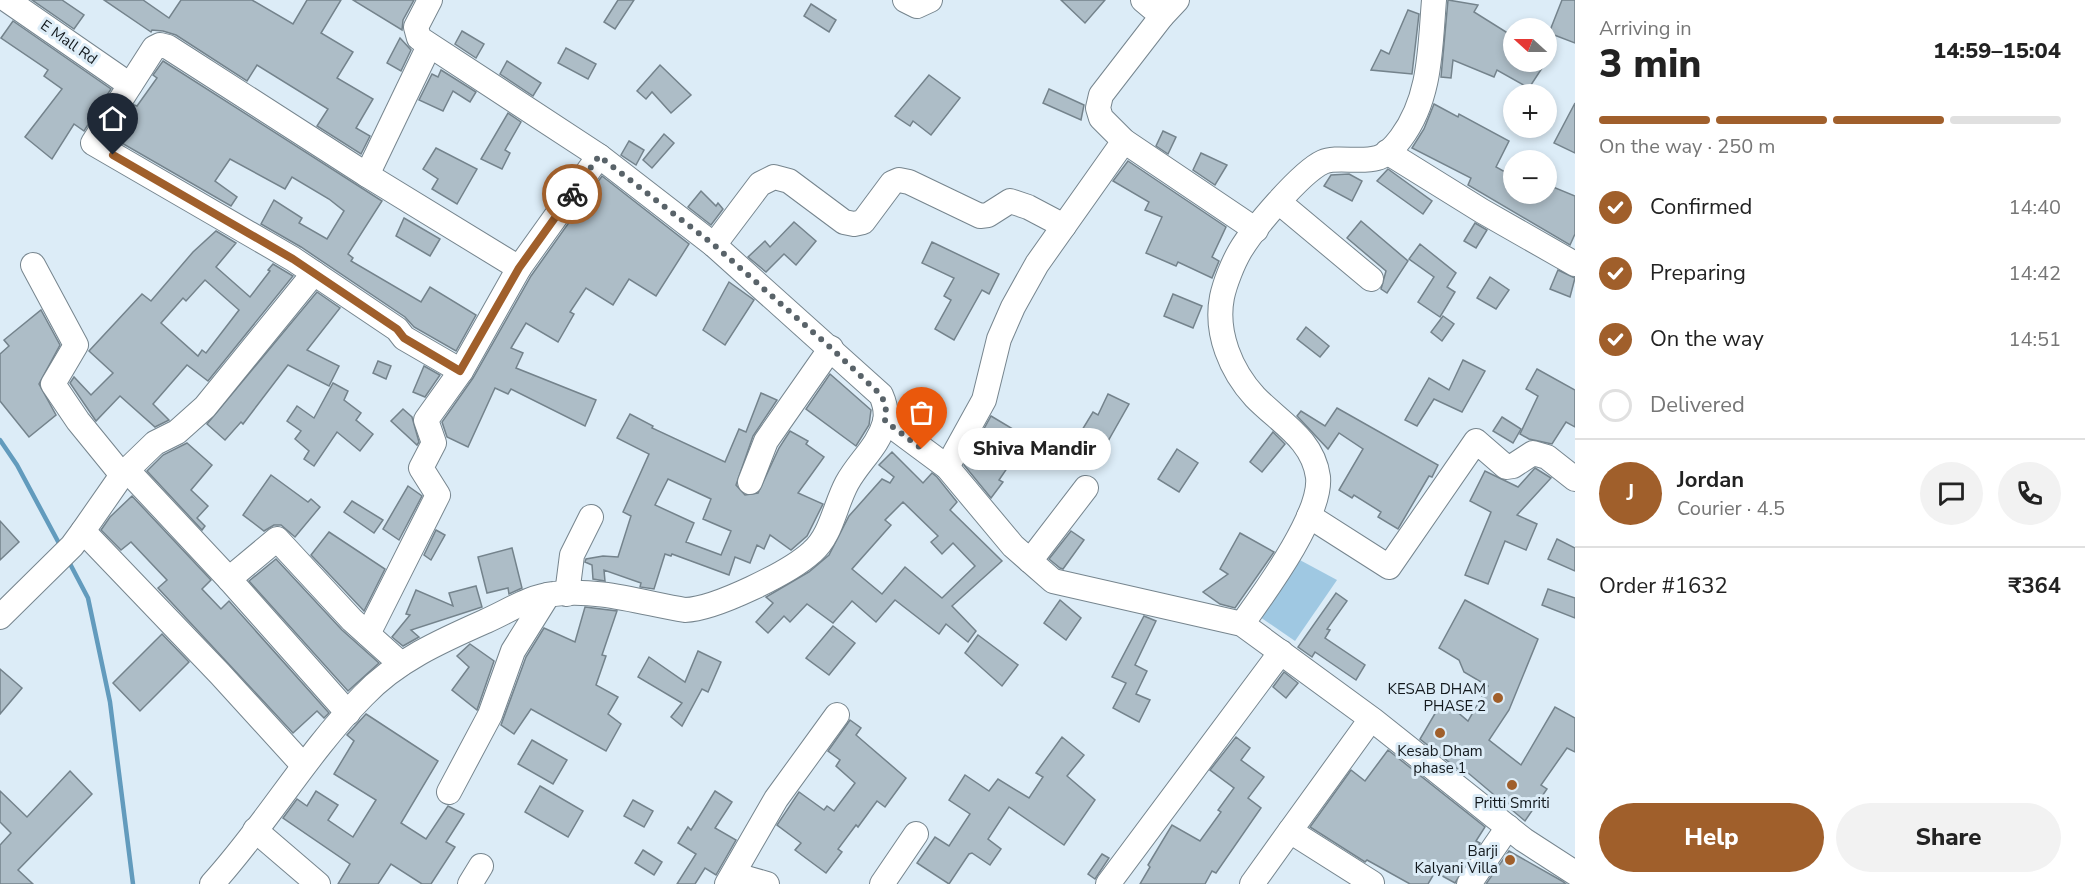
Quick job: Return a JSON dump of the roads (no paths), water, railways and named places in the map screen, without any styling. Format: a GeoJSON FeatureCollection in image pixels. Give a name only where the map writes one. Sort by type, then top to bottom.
{"type":"FeatureCollection","features":[{"type":"Feature","properties":{"kind":"street","name":"E Mall Rd"},"geometry":{"type":"LineString","coordinates":[[7,0],[130,85]]}},
{"type":"Feature","properties":{"kind":"street"},"geometry":{"type":"LineString","coordinates":[[212,884],[303,765],[363,695],[400,664],[446,637],[521,602],[585,593],[685,610],[700,610],[721,602],[803,560],[815,550],[824,538],[847,483],[875,447],[885,421],[886,406],[881,395],[714,245],[599,156],[419,38],[416,27],[430,0]]}},
{"type":"Feature","properties":{"kind":"street"},"geometry":{"type":"LineString","coordinates":[[905,0],[917,6],[930,0]]}},
{"type":"Feature","properties":{"kind":"street"},"geometry":{"type":"LineString","coordinates":[[1143,0],[1170,8],[1101,95],[1098,108],[1101,118],[1124,141],[1256,230]]}},
{"type":"Feature","properties":{"kind":"street"},"geometry":{"type":"LineString","coordinates":[[1242,624],[1295,546],[1309,516],[1318,478],[1308,447],[1256,397],[1234,370],[1221,333],[1222,297],[1240,251],[1306,172],[1325,161],[1354,162],[1379,158],[1412,124],[1424,95],[1434,0]]}},
{"type":"Feature","properties":{"kind":"street"},"geometry":{"type":"LineString","coordinates":[[460,371],[404,338],[397,329],[314,273],[93,143],[154,48],[160,45],[168,47],[368,176],[519,268]]}},
{"type":"Feature","properties":{"kind":"street"},"geometry":{"type":"LineString","coordinates":[[368,176],[429,46]]}},
{"type":"Feature","properties":{"kind":"street"},"geometry":{"type":"LineString","coordinates":[[947,467],[984,400],[999,339],[1013,307],[1064,226],[1124,141]]}},
{"type":"Feature","properties":{"kind":"street"},"geometry":{"type":"LineString","coordinates":[[1387,152],[1482,212],[1575,264]]}},
{"type":"Feature","properties":{"kind":"street"},"geometry":{"type":"LineString","coordinates":[[368,634],[438,495],[421,468],[434,443],[426,420],[460,371],[519,268],[599,156]]}},
{"type":"Feature","properties":{"kind":"street"},"geometry":{"type":"LineString","coordinates":[[714,245],[760,184],[774,177],[789,181],[844,222],[854,224],[863,222],[892,183],[898,180],[909,182],[980,216],[988,215],[1010,201],[1028,207],[1064,226]]}},
{"type":"Feature","properties":{"kind":"street"},"geometry":{"type":"LineString","coordinates":[[1280,203],[1371,279]]}},
{"type":"Feature","properties":{"kind":"street"},"geometry":{"type":"LineString","coordinates":[[33,265],[76,345],[53,384],[78,421],[230,579],[348,713]]}},
{"type":"Feature","properties":{"kind":"street"},"geometry":{"type":"LineString","coordinates":[[0,617],[77,539],[125,472],[154,443],[177,432],[206,407],[314,273]]}},
{"type":"Feature","properties":{"kind":"street"},"geometry":{"type":"LineString","coordinates":[[750,482],[766,441],[831,348]]}},
{"type":"Feature","properties":{"kind":"street"},"geometry":{"type":"LineString","coordinates":[[885,421],[947,467],[1013,546],[1053,581],[1242,624],[1371,718],[1508,827],[1575,873]]}},
{"type":"Feature","properties":{"kind":"street"},"geometry":{"type":"LineString","coordinates":[[1309,516],[1389,567],[1476,441],[1506,467],[1513,466],[1533,453],[1547,457],[1575,478]]}},
{"type":"Feature","properties":{"kind":"street"},"geometry":{"type":"LineString","coordinates":[[875,447],[922,449]]}},
{"type":"Feature","properties":{"kind":"street"},"geometry":{"type":"LineString","coordinates":[[1030,561],[1086,488]]}},
{"type":"Feature","properties":{"kind":"street"},"geometry":{"type":"LineString","coordinates":[[449,792],[490,715],[513,651],[558,595],[572,555],[591,517]]}},
{"type":"Feature","properties":{"kind":"street"},"geometry":{"type":"LineString","coordinates":[[77,539],[219,674],[303,765]]}},
{"type":"Feature","properties":{"kind":"street"},"geometry":{"type":"LineString","coordinates":[[230,579],[277,539],[400,664]]}},
{"type":"Feature","properties":{"kind":"street"},"geometry":{"type":"LineString","coordinates":[[1108,884],[1281,652]]}},
{"type":"Feature","properties":{"kind":"street"},"geometry":{"type":"LineString","coordinates":[[727,884],[776,799],[837,715]]}},
{"type":"Feature","properties":{"kind":"street"},"geometry":{"type":"LineString","coordinates":[[1252,884],[1371,718]]}},
{"type":"Feature","properties":{"kind":"street"},"geometry":{"type":"LineString","coordinates":[[1469,884],[1508,827]]}},
{"type":"Feature","properties":{"kind":"street"},"geometry":{"type":"LineString","coordinates":[[255,830],[318,884]]}},
{"type":"Feature","properties":{"kind":"street"},"geometry":{"type":"LineString","coordinates":[[1290,831],[1372,883]]}},
{"type":"Feature","properties":{"kind":"street"},"geometry":{"type":"LineString","coordinates":[[882,884],[916,834]]}},
{"type":"Feature","properties":{"kind":"street"},"geometry":{"type":"LineString","coordinates":[[735,884],[746,878],[767,884]]}},
{"type":"Feature","properties":{"kind":"waterway"},"geometry":{"type":"LineString","coordinates":[[0,440],[17,465],[61,547]]}},
{"type":"Feature","properties":{"kind":"waterway"},"geometry":{"type":"LineString","coordinates":[[68,560],[88,598],[110,702],[133,884]]}},
{"type":"Feature","properties":{"kind":"place","name":"Shiva Mandir"},"geometry":{"type":"Point","coordinates":[922,449]}},
{"type":"Feature","properties":{"kind":"place","name":"KESAB DHAM PHASE 2"},"geometry":{"type":"Point","coordinates":[1498,698]}},
{"type":"Feature","properties":{"kind":"place","name":"Kesab Dham phase 1"},"geometry":{"type":"Point","coordinates":[1440,733]}},
{"type":"Feature","properties":{"kind":"place","name":"Pritti Smriti"},"geometry":{"type":"Point","coordinates":[1512,785]}},
{"type":"Feature","properties":{"kind":"place","name":"Barji Kalyani Villa"},"geometry":{"type":"Point","coordinates":[1510,860]}}]}
